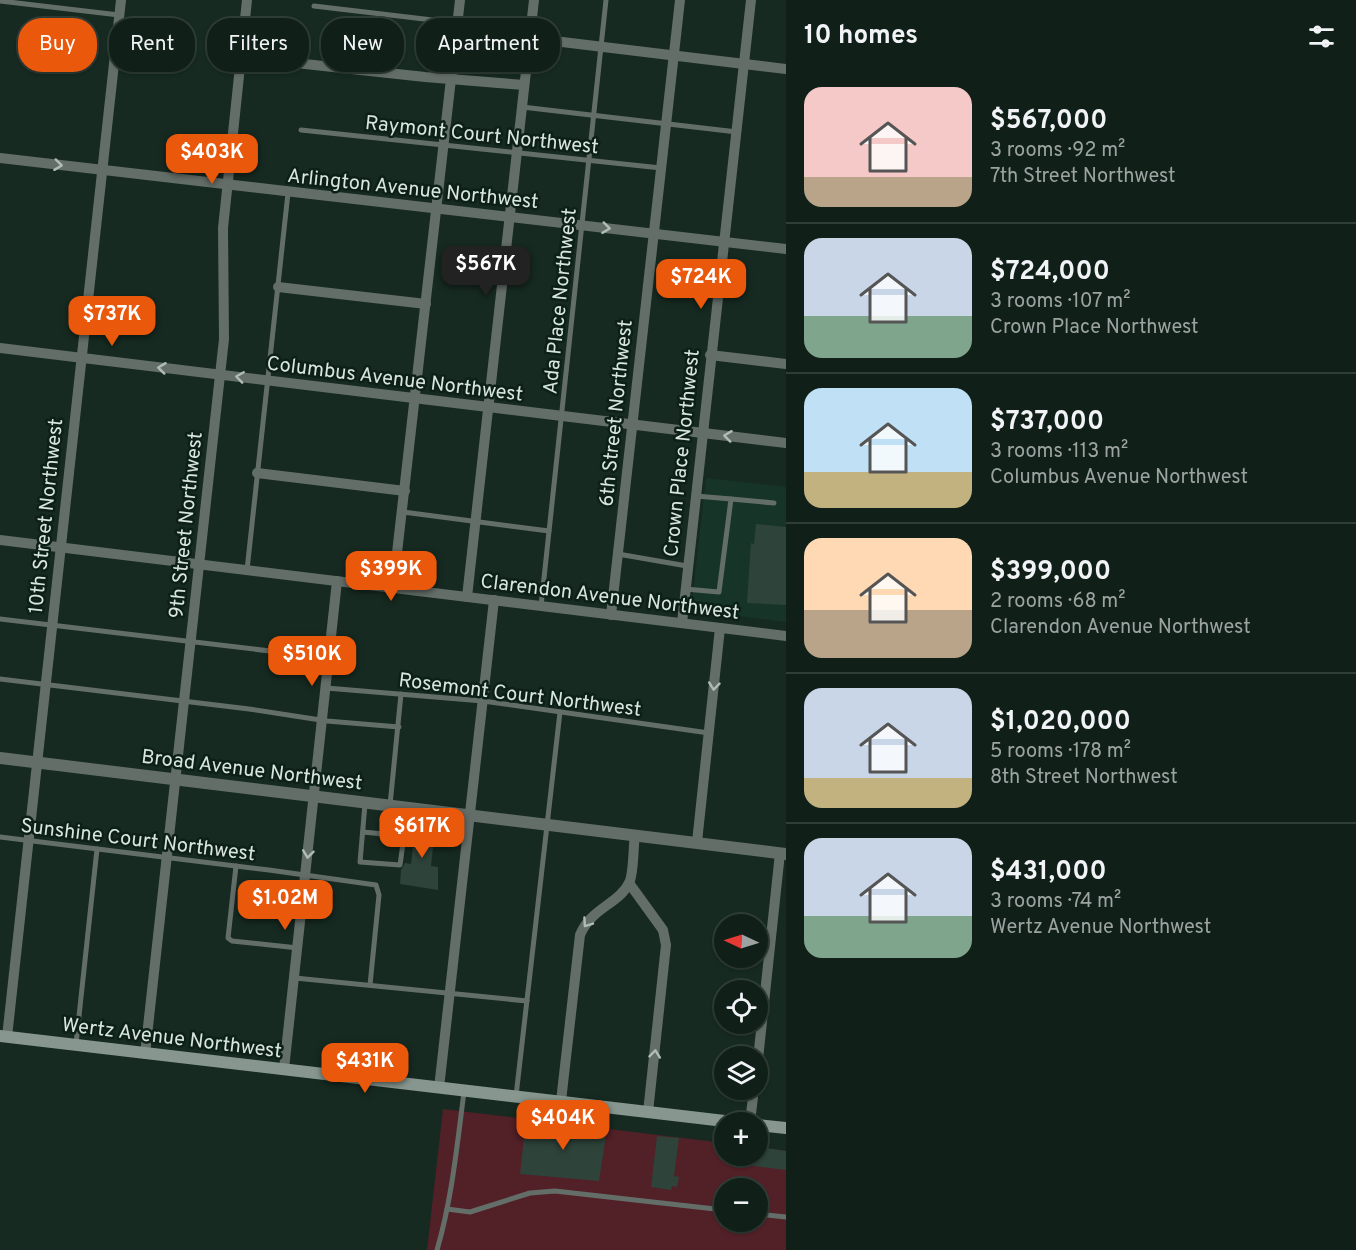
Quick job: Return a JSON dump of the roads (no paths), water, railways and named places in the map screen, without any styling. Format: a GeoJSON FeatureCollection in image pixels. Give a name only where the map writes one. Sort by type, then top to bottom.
{"type":"FeatureCollection","features":[{"type":"Feature","properties":{"kind":"main road","name":"Wertz Avenue Northwest"},"geometry":{"type":"LineString","coordinates":[[3,1036],[714,1120]]}},
{"type":"Feature","properties":{"kind":"main road"},"geometry":{"type":"LineString","coordinates":[[768,1126],[786,1128]]}},
{"type":"Feature","properties":{"kind":"street","name":"10th Street Northwest"},"geometry":{"type":"LineString","coordinates":[[3,1036],[28,841],[121,0]]}},
{"type":"Feature","properties":{"kind":"street","name":"9th Street Northwest"},"geometry":{"type":"LineString","coordinates":[[245,18],[247,0]]}},
{"type":"Feature","properties":{"kind":"street"},"geometry":{"type":"LineString","coordinates":[[458,18],[460,0]]}},
{"type":"Feature","properties":{"kind":"street"},"geometry":{"type":"LineString","coordinates":[[532,18],[534,0]]}},
{"type":"Feature","properties":{"kind":"street","name":"6th Street Northwest"},"geometry":{"type":"LineString","coordinates":[[611,615],[680,0]]}},
{"type":"Feature","properties":{"kind":"street","name":"Crown Place Northwest"},"geometry":{"type":"LineString","coordinates":[[682,623],[694,495],[751,0]]}},
{"type":"Feature","properties":{"kind":"street"},"geometry":{"type":"LineString","coordinates":[[560,42],[786,69]]}},
{"type":"Feature","properties":{"kind":"street"},"geometry":{"type":"LineString","coordinates":[[309,64],[524,85]]}},
{"type":"Feature","properties":{"kind":"street","name":"9th Street Northwest"},"geometry":{"type":"LineString","coordinates":[[145,1054],[224,339],[223,228],[239,72]]}},
{"type":"Feature","properties":{"kind":"street"},"geometry":{"type":"LineString","coordinates":[[393,588],[452,72]]}},
{"type":"Feature","properties":{"kind":"street"},"geometry":{"type":"LineString","coordinates":[[467,597],[525,72]]}},
{"type":"Feature","properties":{"kind":"street","name":"Arlington Avenue Northwest"},"geometry":{"type":"LineString","coordinates":[[0,158],[786,249]]}},
{"type":"Feature","properties":{"kind":"street"},"geometry":{"type":"LineString","coordinates":[[278,287],[426,304]]}},
{"type":"Feature","properties":{"kind":"street","name":"Columbus Avenue Northwest"},"geometry":{"type":"LineString","coordinates":[[0,348],[786,443]]}},
{"type":"Feature","properties":{"kind":"street"},"geometry":{"type":"LineString","coordinates":[[710,355],[786,364]]}},
{"type":"Feature","properties":{"kind":"street"},"geometry":{"type":"LineString","coordinates":[[257,473],[405,490]]}},
{"type":"Feature","properties":{"kind":"street","name":"Clarendon Avenue Northwest"},"geometry":{"type":"LineString","coordinates":[[0,540],[786,636]]}},
{"type":"Feature","properties":{"kind":"street"},"geometry":{"type":"LineString","coordinates":[[284,1069],[337,581]]}},
{"type":"Feature","properties":{"kind":"street"},"geometry":{"type":"LineString","coordinates":[[440,1088],[494,600]]}},
{"type":"Feature","properties":{"kind":"street"},"geometry":{"type":"LineString","coordinates":[[697,842],[720,628]]}},
{"type":"Feature","properties":{"kind":"street","name":"Broad Avenue Northwest"},"geometry":{"type":"LineString","coordinates":[[0,758],[783,854]]}},
{"type":"Feature","properties":{"kind":"street"},"geometry":{"type":"LineString","coordinates":[[561,1101],[580,935],[592,915],[610,902],[629,883],[634,835]]}},
{"type":"Feature","properties":{"kind":"street"},"geometry":{"type":"LineString","coordinates":[[760,1046],[783,854]]}},
{"type":"Feature","properties":{"kind":"street"},"geometry":{"type":"LineString","coordinates":[[629,883],[663,930],[666,945],[648,1112]]}},
{"type":"Feature","properties":{"kind":"lane","name":"Ada Place Northwest"},"geometry":{"type":"LineString","coordinates":[[541,606],[606,0]]}},
{"type":"Feature","properties":{"kind":"lane"},"geometry":{"type":"LineString","coordinates":[[0,1],[119,15]]}},
{"type":"Feature","properties":{"kind":"lane"},"geometry":{"type":"LineString","coordinates":[[314,6],[416,18]]}},
{"type":"Feature","properties":{"kind":"lane"},"geometry":{"type":"LineString","coordinates":[[522,107],[737,132]]}},
{"type":"Feature","properties":{"kind":"lane","name":"Raymont Court Northwest"},"geometry":{"type":"LineString","coordinates":[[301,130],[661,168]]}},
{"type":"Feature","properties":{"kind":"lane"},"geometry":{"type":"LineString","coordinates":[[246,570],[288,193]]}},
{"type":"Feature","properties":{"kind":"lane"},"geometry":{"type":"LineString","coordinates":[[694,495],[774,503]]}},
{"type":"Feature","properties":{"kind":"lane"},"geometry":{"type":"LineString","coordinates":[[685,589],[719,592],[731,499]]}},
{"type":"Feature","properties":{"kind":"lane"},"geometry":{"type":"LineString","coordinates":[[403,512],[549,531]]}},
{"type":"Feature","properties":{"kind":"lane"},"geometry":{"type":"LineString","coordinates":[[618,554],[687,566]]}},
{"type":"Feature","properties":{"kind":"lane"},"geometry":{"type":"LineString","coordinates":[[0,619],[329,658]]}},
{"type":"Feature","properties":{"kind":"lane"},"geometry":{"type":"LineString","coordinates":[[0,680],[184,700],[323,720],[399,727]]}},
{"type":"Feature","properties":{"kind":"lane","name":"Rosemont Court Northwest"},"geometry":{"type":"LineString","coordinates":[[326,688],[483,701],[709,734]]}},
{"type":"Feature","properties":{"kind":"lane"},"geometry":{"type":"LineString","coordinates":[[390,805],[401,693]]}},
{"type":"Feature","properties":{"kind":"lane"},"geometry":{"type":"LineString","coordinates":[[516,1096],[560,712]]}},
{"type":"Feature","properties":{"kind":"lane"},"geometry":{"type":"LineString","coordinates":[[363,832],[404,836],[400,865],[360,862],[365,802]]}},
{"type":"Feature","properties":{"kind":"lane","name":"Sunshine Court Northwest"},"geometry":{"type":"LineString","coordinates":[[0,837],[370,883],[378,887],[379,895],[370,985]]}},
{"type":"Feature","properties":{"kind":"lane"},"geometry":{"type":"LineString","coordinates":[[76,1046],[97,849]]}},
{"type":"Feature","properties":{"kind":"lane"},"geometry":{"type":"LineString","coordinates":[[236,866],[228,938],[237,942],[298,948]]}},
{"type":"Feature","properties":{"kind":"lane"},"geometry":{"type":"LineString","coordinates":[[295,978],[527,1001]]}},
{"type":"Feature","properties":{"kind":"lane"},"geometry":{"type":"LineString","coordinates":[[437,1250],[447,1209],[465,1090]]}},
{"type":"Feature","properties":{"kind":"lane"},"geometry":{"type":"LineString","coordinates":[[447,1209],[470,1212],[530,1193],[555,1191],[714,1209]]}},
{"type":"Feature","properties":{"kind":"lane"},"geometry":{"type":"LineString","coordinates":[[768,1215],[786,1217]]}}]}
